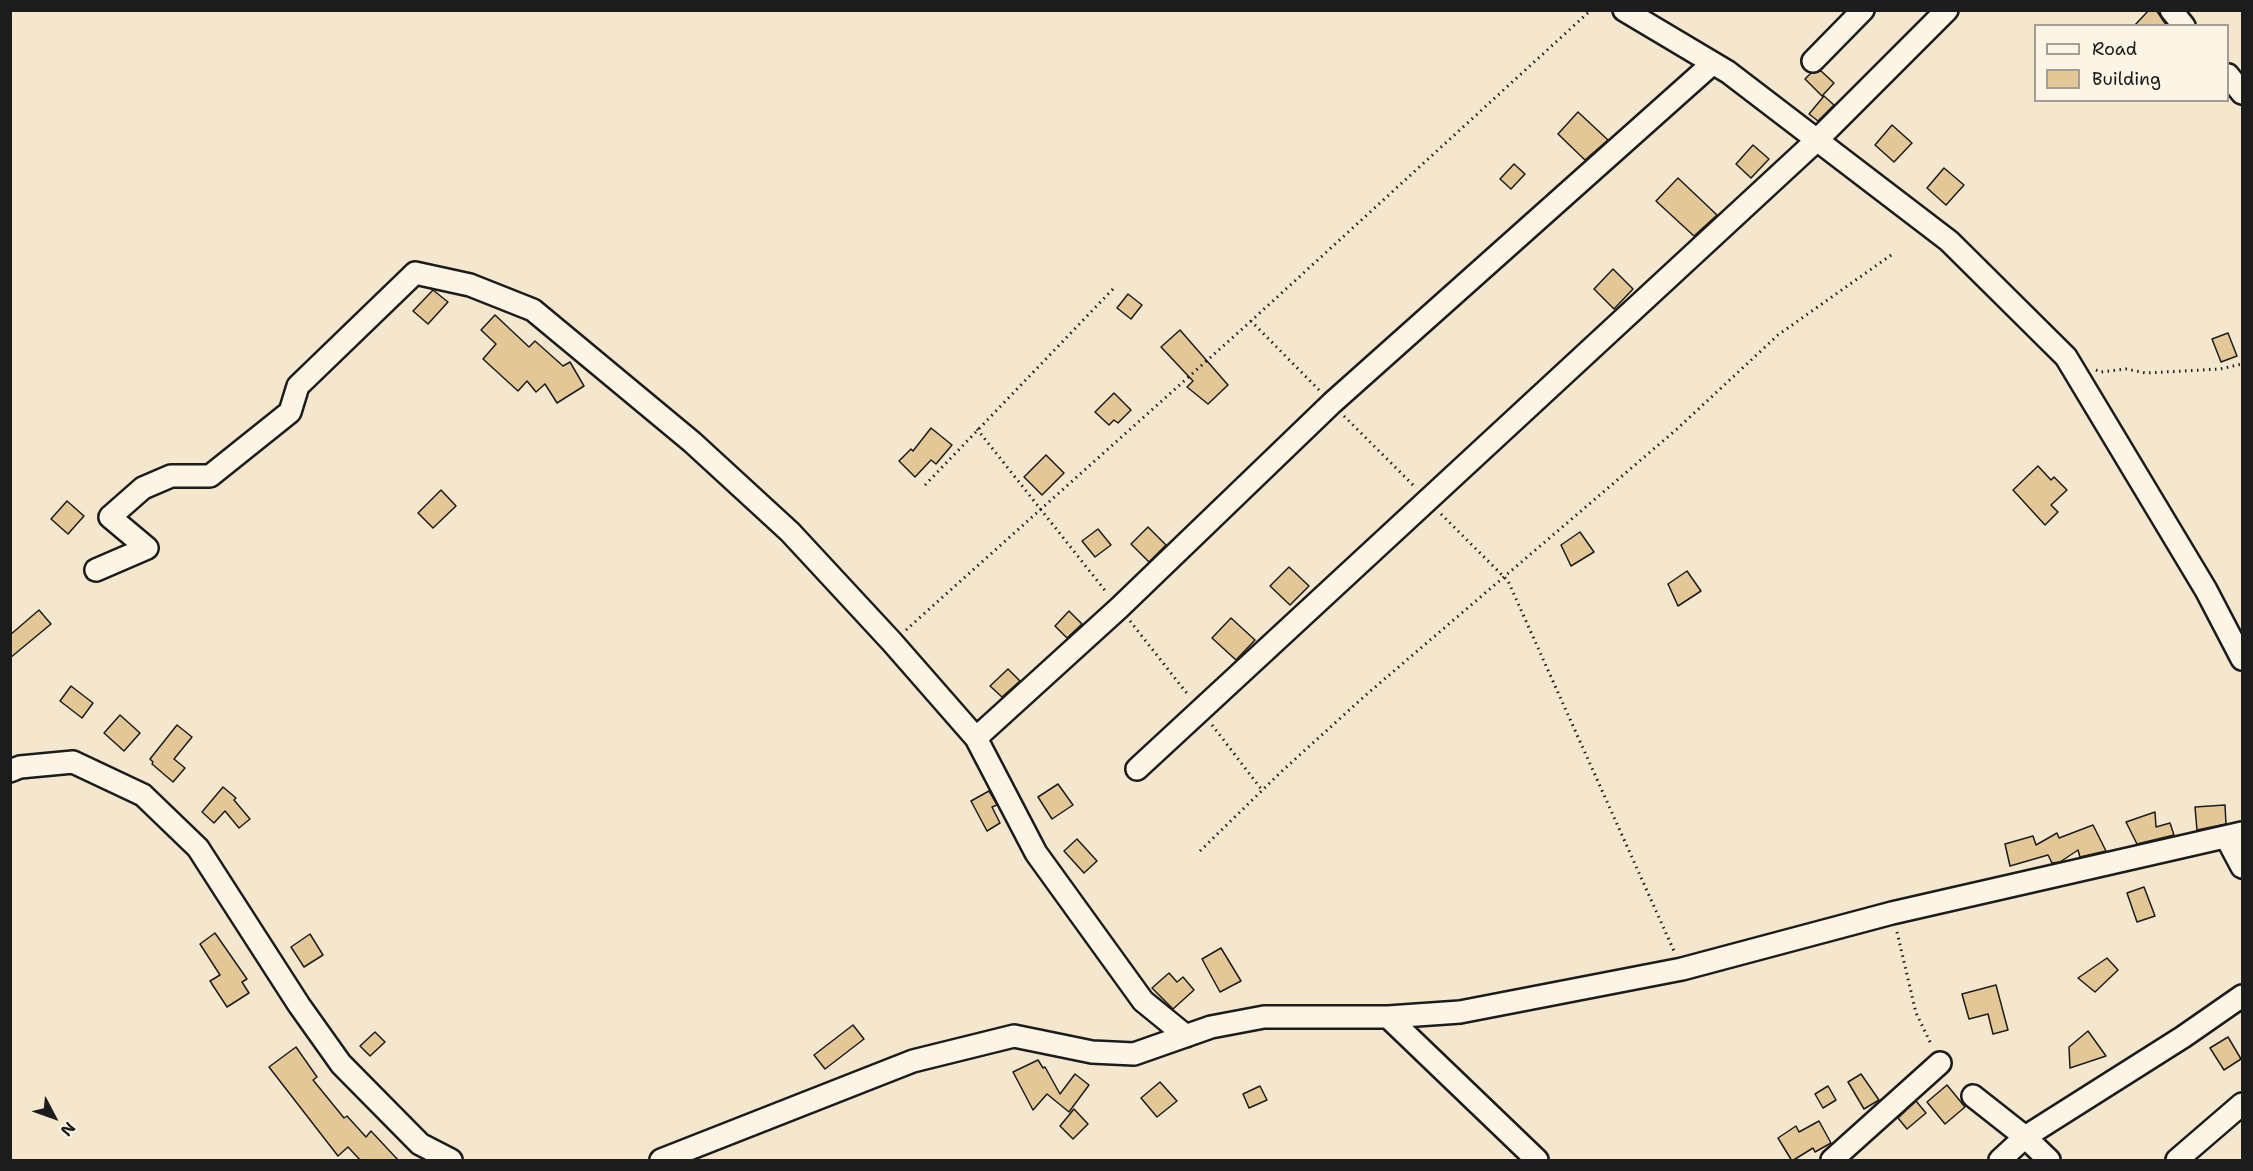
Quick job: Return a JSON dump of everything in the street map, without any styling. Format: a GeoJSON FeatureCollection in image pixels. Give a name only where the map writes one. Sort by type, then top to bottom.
{"type":"FeatureCollection","features":[{"type":"Feature","properties":{"kind":"street"},"geometry":{"type":"LineString","coordinates":[[1624,10],[1713,63],[1949,241],[2066,357],[2206,590],[2242,659]]}},
{"type":"Feature","properties":{"kind":"street"},"geometry":{"type":"LineString","coordinates":[[1813,61],[1863,10]]}},
{"type":"Feature","properties":{"kind":"street"},"geometry":{"type":"LineString","coordinates":[[1137,769],[1816,140],[1947,10]]}},
{"type":"Feature","properties":{"kind":"street"},"geometry":{"type":"LineString","coordinates":[[2171,10],[2182,24]]}},
{"type":"Feature","properties":{"kind":"street"},"geometry":{"type":"LineString","coordinates":[[976,738],[1119,608],[1332,403],[1713,63]]}},
{"type":"Feature","properties":{"kind":"street"},"geometry":{"type":"LineString","coordinates":[[2229,76],[2242,93]]}},
{"type":"Feature","properties":{"kind":"street"},"geometry":{"type":"LineString","coordinates":[[96,570],[147,548],[110,517],[143,488],[171,476],[210,476],[290,412],[298,386],[415,273],[470,285],[533,310],[684,435],[790,532],[892,642],[976,738],[1036,853],[1143,1001],[1186,1036]]}},
{"type":"Feature","properties":{"kind":"street"},"geometry":{"type":"LineString","coordinates":[[10,771],[20,767],[73,762],[143,795],[198,848],[299,1005],[341,1064],[420,1144],[451,1161]]}},
{"type":"Feature","properties":{"kind":"street"},"geometry":{"type":"LineString","coordinates":[[661,1161],[914,1061],[1014,1036],[1092,1052],[1134,1054],[1211,1027],[1264,1017],[1388,1017],[1461,1012],[1682,969],[1892,913],[2234,835],[2242,867]]}},
{"type":"Feature","properties":{"kind":"street"},"geometry":{"type":"LineString","coordinates":[[2000,1161],[2025,1137],[2242,996]]}},
{"type":"Feature","properties":{"kind":"street"},"geometry":{"type":"LineString","coordinates":[[1388,1017],[1537,1161]]}},
{"type":"Feature","properties":{"kind":"street"},"geometry":{"type":"LineString","coordinates":[[1832,1161],[1940,1063]]}},
{"type":"Feature","properties":{"kind":"street"},"geometry":{"type":"LineString","coordinates":[[1973,1096],[2025,1137],[2049,1161]]}},
{"type":"Feature","properties":{"kind":"street"},"geometry":{"type":"LineString","coordinates":[[2177,1161],[2242,1104]]}},
{"type":"Feature","properties":{"kind":"path"},"geometry":{"type":"LineString","coordinates":[[1200,851],[1282,771],[1375,687],[1677,429],[1778,334],[1894,253]]}},
{"type":"Feature","properties":{"kind":"path"},"geometry":{"type":"LineString","coordinates":[[925,485],[1113,289]]}},
{"type":"Feature","properties":{"kind":"path"},"geometry":{"type":"LineString","coordinates":[[892,642],[1251,321]]}},
{"type":"Feature","properties":{"kind":"path"},"geometry":{"type":"LineString","coordinates":[[2066,357],[2101,372],[2126,369],[2146,374],[2220,369],[2242,364]]}},
{"type":"Feature","properties":{"kind":"path"},"geometry":{"type":"LineString","coordinates":[[1892,913],[1916,1013],[1940,1063]]}},
{"type":"Feature","properties":{"kind":"building"},"geometry":{"type":"Polygon","coordinates":[[[2149,10],[2156,10],[2166,24],[2136,24],[2149,10]]]}},
{"type":"Feature","properties":{"kind":"building"},"geometry":{"type":"Polygon","coordinates":[[[1821,71],[1834,83],[1822,96],[1805,79],[1811,73],[1821,71]]]}},
{"type":"Feature","properties":{"kind":"building"},"geometry":{"type":"Polygon","coordinates":[[[1824,96],[1834,105],[1818,121],[1809,114],[1824,96]]]}},
{"type":"Feature","properties":{"kind":"building"},"geometry":{"type":"Polygon","coordinates":[[[1578,112],[1608,140],[1585,160],[1558,134],[1578,112]]]}},
{"type":"Feature","properties":{"kind":"building"},"geometry":{"type":"Polygon","coordinates":[[[1892,125],[1912,143],[1894,162],[1875,145],[1892,125]]]}},
{"type":"Feature","properties":{"kind":"building"},"geometry":{"type":"Polygon","coordinates":[[[1753,145],[1769,159],[1751,178],[1736,164],[1753,145]]]}},
{"type":"Feature","properties":{"kind":"building"},"geometry":{"type":"Polygon","coordinates":[[[1514,164],[1525,174],[1511,189],[1500,179],[1514,164]]]}},
{"type":"Feature","properties":{"kind":"building"},"geometry":{"type":"Polygon","coordinates":[[[1944,168],[1964,185],[1946,205],[1927,188],[1944,168]]]}},
{"type":"Feature","properties":{"kind":"building"},"geometry":{"type":"Polygon","coordinates":[[[1678,178],[1717,215],[1694,236],[1656,201],[1678,178]]]}},
{"type":"Feature","properties":{"kind":"building"},"geometry":{"type":"Polygon","coordinates":[[[1613,269],[1633,289],[1614,309],[1594,289],[1613,269]]]}},
{"type":"Feature","properties":{"kind":"building"},"geometry":{"type":"Polygon","coordinates":[[[433,290],[448,302],[428,324],[413,311],[433,290]]]}},
{"type":"Feature","properties":{"kind":"building"},"geometry":{"type":"Polygon","coordinates":[[[1128,294],[1142,305],[1131,319],[1117,308],[1128,294]]]}},
{"type":"Feature","properties":{"kind":"building"},"geometry":{"type":"Polygon","coordinates":[[[495,315],[529,347],[535,341],[563,366],[570,362],[584,386],[557,403],[545,384],[536,392],[527,381],[518,391],[483,359],[496,344],[481,330],[495,315]]]}},
{"type":"Feature","properties":{"kind":"building"},"geometry":{"type":"Polygon","coordinates":[[[1180,330],[1228,385],[1208,404],[1187,387],[1193,381],[1161,347],[1180,330]]]}},
{"type":"Feature","properties":{"kind":"building"},"geometry":{"type":"Polygon","coordinates":[[[2228,333],[2237,356],[2221,362],[2212,339],[2228,333]]]}},
{"type":"Feature","properties":{"kind":"building"},"geometry":{"type":"Polygon","coordinates":[[[1114,393],[1131,410],[1118,423],[1114,420],[1109,425],[1095,412],[1114,393]]]}},
{"type":"Feature","properties":{"kind":"building"},"geometry":{"type":"Polygon","coordinates":[[[931,428],[952,445],[936,464],[931,460],[915,477],[899,461],[911,449],[913,451],[931,428]]]}},
{"type":"Feature","properties":{"kind":"building"},"geometry":{"type":"Polygon","coordinates":[[[1046,455],[1064,473],[1042,495],[1024,477],[1046,455]]]}},
{"type":"Feature","properties":{"kind":"building"},"geometry":{"type":"Polygon","coordinates":[[[2038,466],[2051,480],[2054,477],[2067,490],[2051,505],[2058,512],[2045,525],[2013,490],[2038,466]]]}},
{"type":"Feature","properties":{"kind":"building"},"geometry":{"type":"Polygon","coordinates":[[[441,490],[456,506],[433,528],[418,513],[441,490]]]}},
{"type":"Feature","properties":{"kind":"building"},"geometry":{"type":"Polygon","coordinates":[[[67,501],[84,516],[68,534],[51,519],[67,501]]]}},
{"type":"Feature","properties":{"kind":"building"},"geometry":{"type":"Polygon","coordinates":[[[1148,527],[1166,545],[1149,562],[1131,544],[1148,527]]]}},
{"type":"Feature","properties":{"kind":"building"},"geometry":{"type":"Polygon","coordinates":[[[1098,529],[1111,545],[1095,557],[1082,541],[1098,529]]]}},
{"type":"Feature","properties":{"kind":"building"},"geometry":{"type":"Polygon","coordinates":[[[1580,532],[1594,552],[1571,566],[1561,545],[1580,532]]]}},
{"type":"Feature","properties":{"kind":"building"},"geometry":{"type":"Polygon","coordinates":[[[1289,567],[1309,586],[1290,605],[1270,586],[1289,567]]]}},
{"type":"Feature","properties":{"kind":"building"},"geometry":{"type":"Polygon","coordinates":[[[1687,571],[1701,591],[1678,606],[1668,584],[1687,571]]]}},
{"type":"Feature","properties":{"kind":"building"},"geometry":{"type":"Polygon","coordinates":[[[39,610],[51,624],[10,658],[10,635],[39,610]]]}},
{"type":"Feature","properties":{"kind":"building"},"geometry":{"type":"Polygon","coordinates":[[[1069,611],[1082,624],[1067,638],[1055,626],[1069,611]]]}},
{"type":"Feature","properties":{"kind":"building"},"geometry":{"type":"Polygon","coordinates":[[[1231,618],[1255,640],[1236,660],[1212,638],[1231,618]]]}},
{"type":"Feature","properties":{"kind":"building"},"geometry":{"type":"Polygon","coordinates":[[[1008,669],[1020,681],[1002,697],[990,686],[1008,669]]]}},
{"type":"Feature","properties":{"kind":"building"},"geometry":{"type":"Polygon","coordinates":[[[71,686],[93,703],[82,718],[60,701],[71,686]]]}},
{"type":"Feature","properties":{"kind":"building"},"geometry":{"type":"Polygon","coordinates":[[[120,715],[140,733],[124,751],[104,733],[120,715]]]}},
{"type":"Feature","properties":{"kind":"building"},"geometry":{"type":"Polygon","coordinates":[[[177,725],[192,737],[174,759],[185,768],[173,782],[152,764],[150,759],[177,725]]]}},
{"type":"Feature","properties":{"kind":"building"},"geometry":{"type":"Polygon","coordinates":[[[1058,784],[1073,805],[1052,819],[1038,797],[1058,784]]]}},
{"type":"Feature","properties":{"kind":"building"},"geometry":{"type":"Polygon","coordinates":[[[223,787],[236,798],[234,800],[250,819],[239,828],[225,811],[214,823],[202,812],[223,787]]]}},
{"type":"Feature","properties":{"kind":"building"},"geometry":{"type":"Polygon","coordinates":[[[989,791],[997,805],[992,807],[1000,823],[987,831],[971,801],[989,791]]]}},
{"type":"Feature","properties":{"kind":"building"},"geometry":{"type":"Polygon","coordinates":[[[2225,805],[2226,824],[2197,830],[2195,807],[2225,805]]]}},
{"type":"Feature","properties":{"kind":"building"},"geometry":{"type":"Polygon","coordinates":[[[2155,812],[2156,827],[2170,823],[2174,835],[2137,844],[2126,822],[2155,812]]]}},
{"type":"Feature","properties":{"kind":"building"},"geometry":{"type":"Polygon","coordinates":[[[2093,825],[2106,851],[2080,857],[2078,850],[2060,862],[2052,863],[2048,855],[2010,866],[2005,844],[2033,836],[2036,845],[2057,833],[2059,838],[2093,825]]]}},
{"type":"Feature","properties":{"kind":"building"},"geometry":{"type":"Polygon","coordinates":[[[1077,839],[1097,861],[1084,873],[1064,851],[1077,839]]]}},
{"type":"Feature","properties":{"kind":"building"},"geometry":{"type":"Polygon","coordinates":[[[2144,887],[2155,916],[2137,922],[2127,893],[2144,887]]]}},
{"type":"Feature","properties":{"kind":"building"},"geometry":{"type":"Polygon","coordinates":[[[215,933],[247,979],[242,982],[249,993],[227,1007],[210,981],[220,975],[200,944],[215,933]]]}},
{"type":"Feature","properties":{"kind":"building"},"geometry":{"type":"Polygon","coordinates":[[[310,934],[323,955],[304,967],[291,947],[310,934]]]}},
{"type":"Feature","properties":{"kind":"building"},"geometry":{"type":"Polygon","coordinates":[[[1221,948],[1241,981],[1220,992],[1202,959],[1221,948]]]}},
{"type":"Feature","properties":{"kind":"building"},"geometry":{"type":"Polygon","coordinates":[[[2107,958],[2118,970],[2095,992],[2078,978],[2107,958]]]}},
{"type":"Feature","properties":{"kind":"building"},"geometry":{"type":"Polygon","coordinates":[[[1169,973],[1177,982],[1183,977],[1194,990],[1173,1009],[1152,988],[1169,973]]]}},
{"type":"Feature","properties":{"kind":"building"},"geometry":{"type":"Polygon","coordinates":[[[1996,985],[2008,1030],[1993,1034],[1988,1014],[1969,1019],[1962,994],[1996,985]]]}},
{"type":"Feature","properties":{"kind":"building"},"geometry":{"type":"Polygon","coordinates":[[[853,1025],[864,1039],[825,1069],[814,1055],[853,1025]]]}},
{"type":"Feature","properties":{"kind":"building"},"geometry":{"type":"Polygon","coordinates":[[[2088,1031],[2106,1056],[2070,1068],[2069,1047],[2088,1031]]]}},
{"type":"Feature","properties":{"kind":"building"},"geometry":{"type":"Polygon","coordinates":[[[375,1032],[385,1042],[370,1056],[360,1046],[375,1032]]]}},
{"type":"Feature","properties":{"kind":"building"},"geometry":{"type":"Polygon","coordinates":[[[2228,1037],[2241,1059],[2224,1070],[2210,1048],[2228,1037]]]}},
{"type":"Feature","properties":{"kind":"building"},"geometry":{"type":"Polygon","coordinates":[[[296,1047],[317,1077],[313,1080],[344,1118],[347,1116],[366,1137],[371,1131],[399,1161],[361,1161],[348,1147],[338,1156],[269,1067],[296,1047]]]}},
{"type":"Feature","properties":{"kind":"building"},"geometry":{"type":"Polygon","coordinates":[[[1038,1060],[1043,1068],[1045,1067],[1060,1094],[1075,1074],[1089,1085],[1069,1112],[1047,1094],[1033,1110],[1013,1072],[1038,1060]]]}},
{"type":"Feature","properties":{"kind":"building"},"geometry":{"type":"Polygon","coordinates":[[[1861,1074],[1879,1100],[1864,1109],[1848,1082],[1861,1074]]]}},
{"type":"Feature","properties":{"kind":"building"},"geometry":{"type":"Polygon","coordinates":[[[1160,1082],[1177,1101],[1157,1117],[1141,1098],[1160,1082]]]}},
{"type":"Feature","properties":{"kind":"building"},"geometry":{"type":"Polygon","coordinates":[[[1947,1085],[1965,1107],[1945,1124],[1927,1102],[1947,1085]]]}},
{"type":"Feature","properties":{"kind":"building"},"geometry":{"type":"Polygon","coordinates":[[[1260,1086],[1267,1100],[1249,1108],[1243,1094],[1260,1086]]]}},
{"type":"Feature","properties":{"kind":"building"},"geometry":{"type":"Polygon","coordinates":[[[1828,1086],[1836,1100],[1823,1108],[1815,1094],[1828,1086]]]}},
{"type":"Feature","properties":{"kind":"building"},"geometry":{"type":"Polygon","coordinates":[[[1916,1101],[1926,1113],[1907,1129],[1898,1118],[1916,1101]]]}},
{"type":"Feature","properties":{"kind":"building"},"geometry":{"type":"Polygon","coordinates":[[[1074,1109],[1088,1124],[1073,1139],[1060,1126],[1074,1109]]]}},
{"type":"Feature","properties":{"kind":"building"},"geometry":{"type":"Polygon","coordinates":[[[1819,1121],[1831,1143],[1815,1152],[1813,1148],[1792,1161],[1778,1138],[1796,1126],[1799,1132],[1819,1121]]]}}]}
